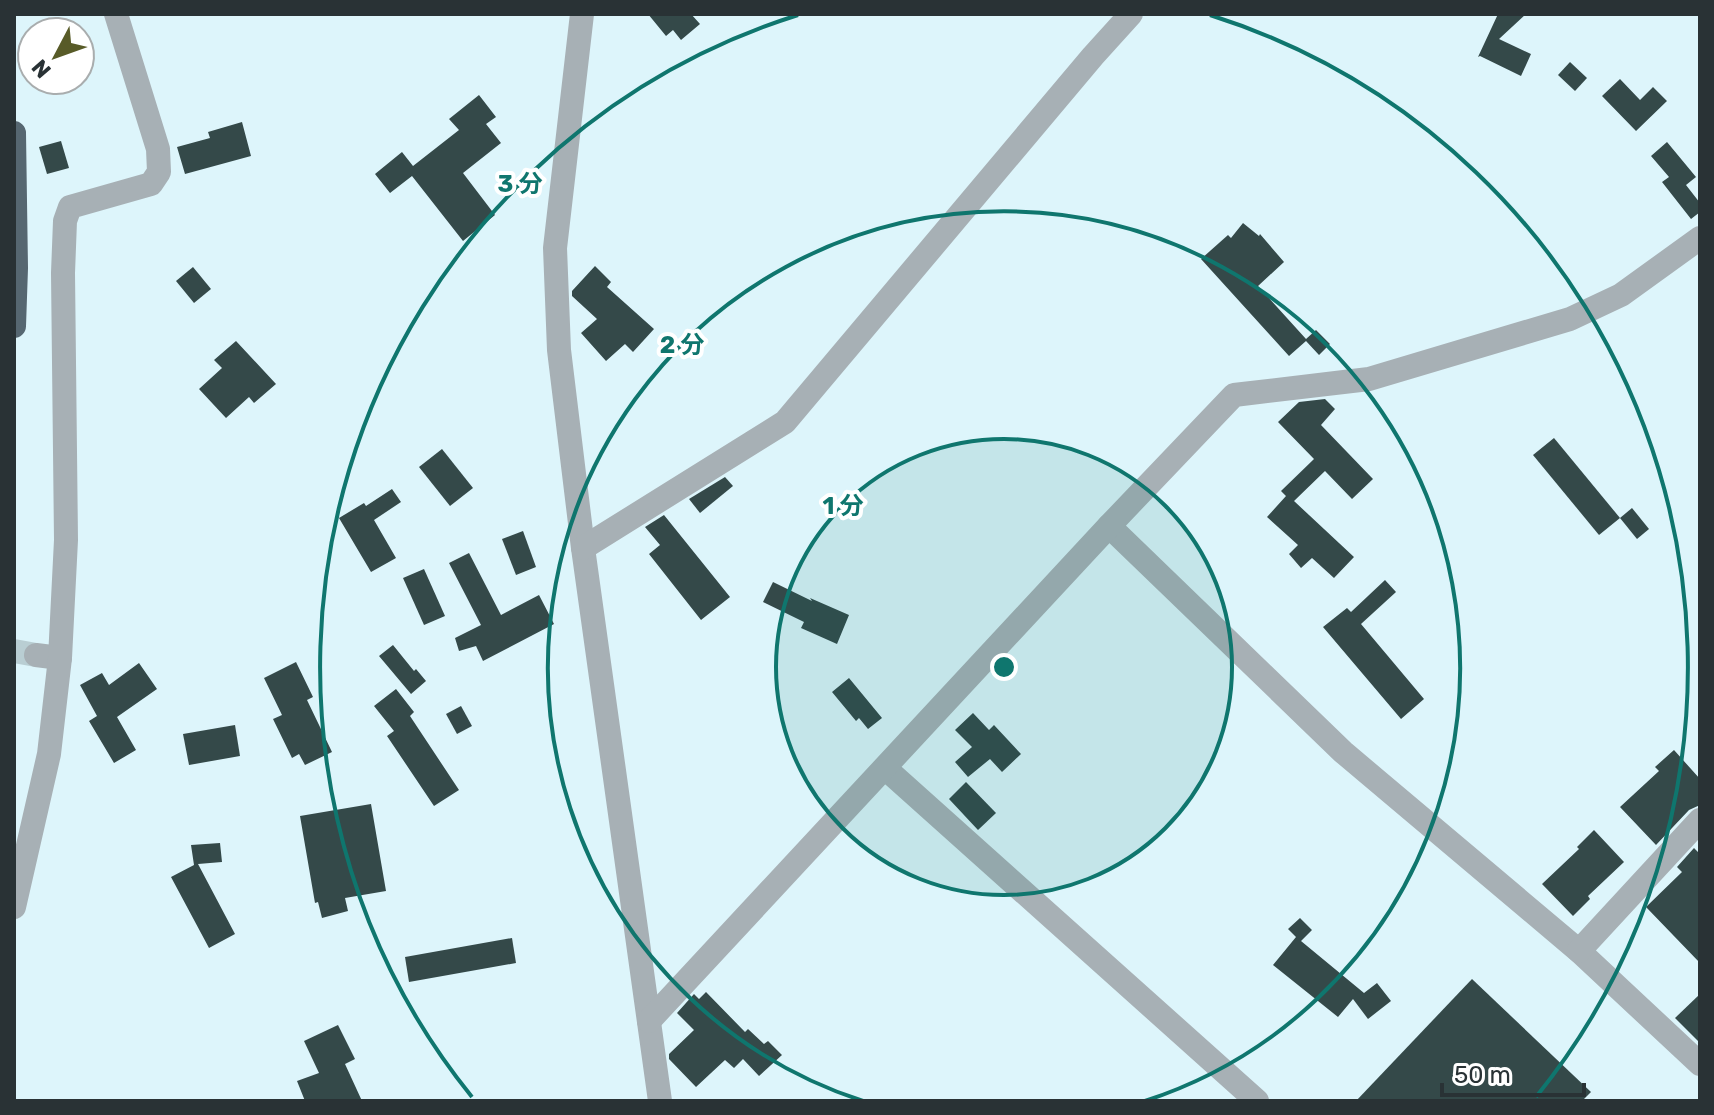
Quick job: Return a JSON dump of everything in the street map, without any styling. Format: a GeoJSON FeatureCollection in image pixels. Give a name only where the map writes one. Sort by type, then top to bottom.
{"type":"FeatureCollection","features":[{"type":"Feature","properties":{"kind":"highway"},"geometry":{"type":"LineString","coordinates":[[14,133],[14,326]]}},
{"type":"Feature","properties":{"kind":"street"},"geometry":{"type":"LineString","coordinates":[[14,907],[49,754],[48,657],[66,526],[65,221],[70,207],[151,184],[159,172],[158,149],[116,14]]}},
{"type":"Feature","properties":{"kind":"street"},"geometry":{"type":"LineString","coordinates":[[582,14],[555,248],[559,350],[583,548],[660,1101]]}},
{"type":"Feature","properties":{"kind":"street"},"geometry":{"type":"LineString","coordinates":[[583,548],[785,422],[1131,14]]}},
{"type":"Feature","properties":{"kind":"street"},"geometry":{"type":"LineString","coordinates":[[649,1021],[1234,395],[1369,379],[1570,319],[1621,295],[1700,238]]}},
{"type":"Feature","properties":{"kind":"street"},"geometry":{"type":"LineString","coordinates":[[1109,526],[1343,752],[1579,951],[1700,1064]]}},
{"type":"Feature","properties":{"kind":"street"},"geometry":{"type":"LineString","coordinates":[[885,768],[1257,1101]]}},
{"type":"Feature","properties":{"kind":"street"},"geometry":{"type":"LineString","coordinates":[[1579,951],[1700,820]]}},
{"type":"Feature","properties":{"kind":"building"},"geometry":{"type":"Polygon","coordinates":[[[648,14],[691,14],[700,24],[681,40],[673,30],[666,36],[648,14]]]}},
{"type":"Feature","properties":{"kind":"building"},"geometry":{"type":"Polygon","coordinates":[[[1498,14],[1526,14],[1499,39],[1531,54],[1521,76],[1478,57],[1498,14]]]}},
{"type":"Feature","properties":{"kind":"building"},"geometry":{"type":"Polygon","coordinates":[[[1570,62],[1587,78],[1575,91],[1558,75],[1570,62]]]}},
{"type":"Feature","properties":{"kind":"building"},"geometry":{"type":"Polygon","coordinates":[[[1620,79],[1640,100],[1653,87],[1667,101],[1636,131],[1602,96],[1620,79]]]}},
{"type":"Feature","properties":{"kind":"building"},"geometry":{"type":"Polygon","coordinates":[[[479,95],[496,117],[486,124],[501,143],[463,173],[495,215],[463,241],[412,176],[390,193],[375,174],[402,152],[413,166],[459,130],[449,119],[479,95]]]}},
{"type":"Feature","properties":{"kind":"building"},"geometry":{"type":"Polygon","coordinates":[[[242,122],[251,156],[185,174],[177,147],[210,138],[208,132],[242,122]]]}},
{"type":"Feature","properties":{"kind":"building"},"geometry":{"type":"Polygon","coordinates":[[[61,141],[69,168],[47,174],[39,147],[61,141]]]}},
{"type":"Feature","properties":{"kind":"building"},"geometry":{"type":"Polygon","coordinates":[[[1667,142],[1696,177],[1686,185],[1700,203],[1700,212],[1691,219],[1662,182],[1669,177],[1651,156],[1667,142]]]}},
{"type":"Feature","properties":{"kind":"building"},"geometry":{"type":"Polygon","coordinates":[[[1243,223],[1260,234],[1284,262],[1258,286],[1306,339],[1316,330],[1330,344],[1319,355],[1306,341],[1289,356],[1201,259],[1228,235],[1231,238],[1243,223]]]}},
{"type":"Feature","properties":{"kind":"building"},"geometry":{"type":"Polygon","coordinates":[[[595,266],[611,282],[607,287],[654,329],[633,352],[625,344],[606,361],[581,333],[597,319],[572,296],[572,291],[595,266]]]}},
{"type":"Feature","properties":{"kind":"building"},"geometry":{"type":"Polygon","coordinates":[[[193,267],[211,289],[194,303],[176,281],[193,267]]]}},
{"type":"Feature","properties":{"kind":"building"},"geometry":{"type":"Polygon","coordinates":[[[236,341],[276,384],[254,403],[249,397],[226,418],[199,389],[222,368],[214,360],[236,341]]]}},
{"type":"Feature","properties":{"kind":"building"},"geometry":{"type":"Polygon","coordinates":[[[1325,399],[1335,409],[1321,425],[1373,479],[1352,499],[1325,471],[1294,501],[1354,557],[1334,578],[1312,558],[1301,568],[1289,554],[1298,545],[1267,517],[1286,496],[1281,491],[1314,459],[1278,422],[1299,402],[1325,399]]]}},
{"type":"Feature","properties":{"kind":"building"},"geometry":{"type":"Polygon","coordinates":[[[1554,438],[1620,518],[1599,535],[1533,455],[1554,438]]]}},
{"type":"Feature","properties":{"kind":"building"},"geometry":{"type":"Polygon","coordinates":[[[442,449],[473,488],[450,506],[419,467],[442,449]]]}},
{"type":"Feature","properties":{"kind":"building"},"geometry":{"type":"Polygon","coordinates":[[[725,477],[733,486],[700,513],[689,499],[725,477]]]}},
{"type":"Feature","properties":{"kind":"building"},"geometry":{"type":"Polygon","coordinates":[[[392,489],[401,502],[374,520],[396,558],[371,572],[339,518],[364,503],[366,506],[392,489]]]}},
{"type":"Feature","properties":{"kind":"building"},"geometry":{"type":"Polygon","coordinates":[[[1632,508],[1649,529],[1637,539],[1620,518],[1632,508]]]}},
{"type":"Feature","properties":{"kind":"building"},"geometry":{"type":"Polygon","coordinates":[[[664,515],[730,597],[701,620],[649,554],[660,545],[645,527],[664,515]]]}},
{"type":"Feature","properties":{"kind":"building"},"geometry":{"type":"Polygon","coordinates":[[[523,531],[536,567],[516,575],[502,539],[523,531]]]}},
{"type":"Feature","properties":{"kind":"building"},"geometry":{"type":"Polygon","coordinates":[[[469,553],[501,615],[539,595],[554,624],[483,661],[476,646],[459,651],[455,638],[481,625],[449,563],[469,553]]]}},
{"type":"Feature","properties":{"kind":"building"},"geometry":{"type":"Polygon","coordinates":[[[424,569],[445,616],[424,625],[403,578],[424,569]]]}},
{"type":"Feature","properties":{"kind":"building"},"geometry":{"type":"Polygon","coordinates":[[[1385,580],[1396,592],[1361,624],[1424,699],[1401,719],[1323,627],[1347,608],[1351,612],[1385,580]]]}},
{"type":"Feature","properties":{"kind":"building"},"geometry":{"type":"Polygon","coordinates":[[[773,582],[849,615],[837,644],[801,628],[804,622],[763,602],[773,582]]]}},
{"type":"Feature","properties":{"kind":"building"},"geometry":{"type":"Polygon","coordinates":[[[393,645],[426,681],[411,694],[379,656],[393,645]]]}},
{"type":"Feature","properties":{"kind":"building"},"geometry":{"type":"Polygon","coordinates":[[[296,662],[313,697],[307,700],[332,752],[305,765],[299,754],[292,758],[273,719],[282,715],[264,678],[296,662]]]}},
{"type":"Feature","properties":{"kind":"building"},"geometry":{"type":"Polygon","coordinates":[[[139,663],[157,689],[117,717],[136,750],[114,763],[89,721],[97,716],[80,685],[102,673],[109,685],[139,663]]]}},
{"type":"Feature","properties":{"kind":"building"},"geometry":{"type":"Polygon","coordinates":[[[849,678],[882,718],[868,729],[859,718],[856,721],[832,692],[849,678]]]}},
{"type":"Feature","properties":{"kind":"building"},"geometry":{"type":"Polygon","coordinates":[[[396,689],[414,712],[410,716],[459,790],[434,806],[387,736],[394,731],[374,706],[396,689]]]}},
{"type":"Feature","properties":{"kind":"building"},"geometry":{"type":"Polygon","coordinates":[[[461,706],[472,726],[457,734],[446,714],[461,706]]]}},
{"type":"Feature","properties":{"kind":"building"},"geometry":{"type":"Polygon","coordinates":[[[973,713],[989,730],[994,725],[1021,754],[1002,772],[990,759],[968,777],[955,762],[972,747],[955,730],[973,713]]]}},
{"type":"Feature","properties":{"kind":"building"},"geometry":{"type":"Polygon","coordinates":[[[235,725],[240,756],[189,765],[183,734],[235,725]]]}},
{"type":"Feature","properties":{"kind":"building"},"geometry":{"type":"Polygon","coordinates":[[[1674,750],[1700,779],[1700,805],[1689,810],[1656,845],[1620,807],[1659,771],[1655,767],[1674,750]]]}},
{"type":"Feature","properties":{"kind":"building"},"geometry":{"type":"Polygon","coordinates":[[[966,782],[996,813],[978,830],[949,799],[966,782]]]}},
{"type":"Feature","properties":{"kind":"building"},"geometry":{"type":"Polygon","coordinates":[[[371,804],[386,891],[345,898],[348,911],[322,918],[318,902],[315,903],[300,816],[371,804]]]}},
{"type":"Feature","properties":{"kind":"building"},"geometry":{"type":"Polygon","coordinates":[[[1594,830],[1624,862],[1588,896],[1590,899],[1573,916],[1542,884],[1594,830]]]}},
{"type":"Feature","properties":{"kind":"building"},"geometry":{"type":"Polygon","coordinates":[[[220,843],[222,862],[198,864],[235,934],[209,948],[171,877],[194,865],[191,845],[220,843]]]}},
{"type":"Feature","properties":{"kind":"building"},"geometry":{"type":"Polygon","coordinates":[[[1694,848],[1700,854],[1700,963],[1646,907],[1682,872],[1677,867],[1694,848]]]}},
{"type":"Feature","properties":{"kind":"building"},"geometry":{"type":"Polygon","coordinates":[[[1300,918],[1312,930],[1301,941],[1364,993],[1377,983],[1391,1001],[1368,1019],[1353,999],[1338,1017],[1273,965],[1296,937],[1288,929],[1300,918]]]}},
{"type":"Feature","properties":{"kind":"building"},"geometry":{"type":"Polygon","coordinates":[[[512,938],[516,963],[409,982],[405,957],[512,938]]]}},
{"type":"Feature","properties":{"kind":"building"},"geometry":{"type":"Polygon","coordinates":[[[1472,979],[1591,1092],[1582,1101],[1356,1101],[1472,979]]]}},
{"type":"Feature","properties":{"kind":"building"},"geometry":{"type":"Polygon","coordinates":[[[706,992],[745,1032],[748,1029],[764,1044],[768,1041],[782,1055],[759,1076],[743,1059],[734,1068],[725,1060],[696,1087],[669,1059],[669,1054],[694,1030],[677,1013],[694,994],[699,999],[706,992]]]}},
{"type":"Feature","properties":{"kind":"building"},"geometry":{"type":"Polygon","coordinates":[[[1700,994],[1700,1043],[1675,1018],[1700,994]]]}},
{"type":"Feature","properties":{"kind":"building"},"geometry":{"type":"Polygon","coordinates":[[[338,1025],[355,1059],[345,1064],[362,1101],[305,1101],[297,1081],[319,1073],[304,1041],[338,1025]]]}},
{"type":"Feature","properties":{"kind":"tunnel"},"geometry":{"type":"LineString","coordinates":[[14,651],[36,655]]}}]}
